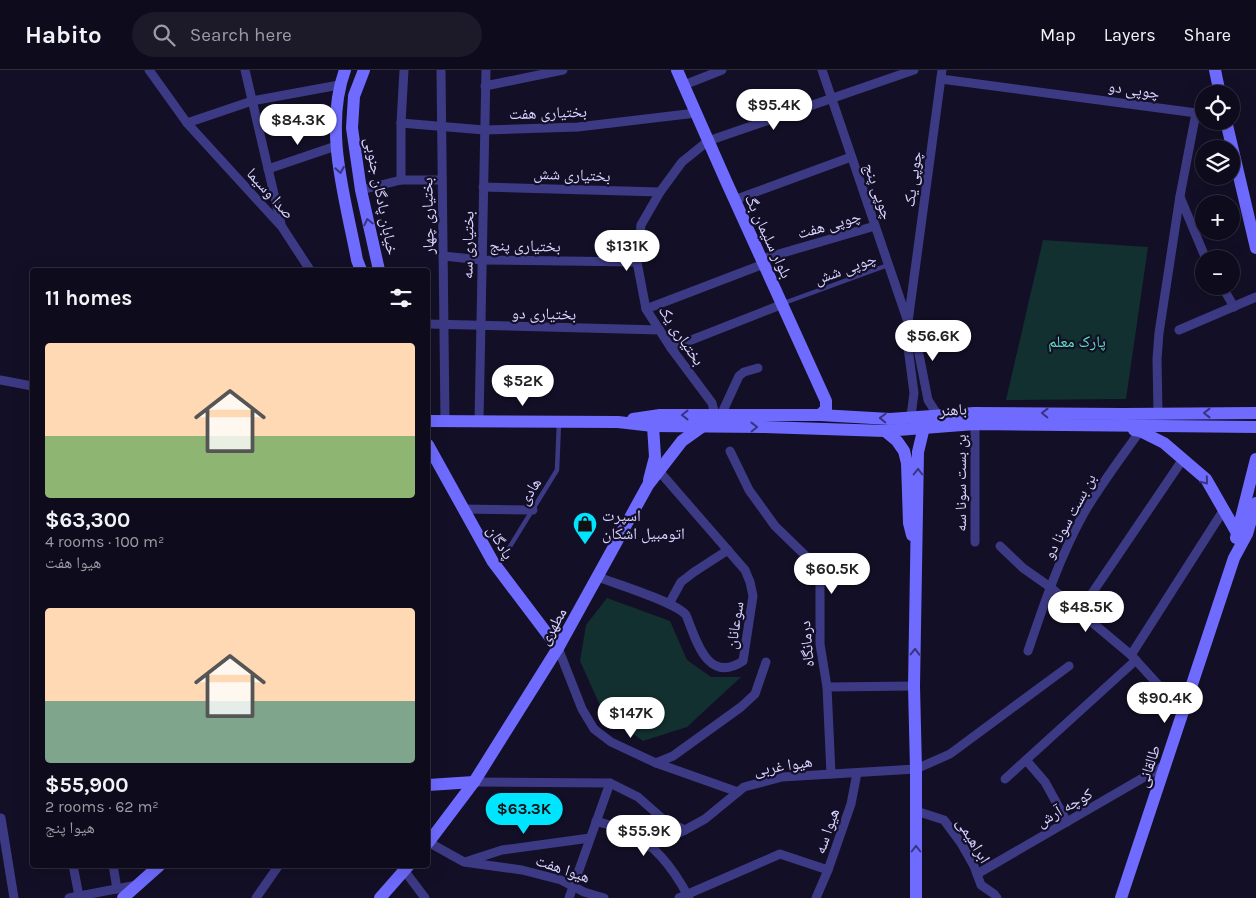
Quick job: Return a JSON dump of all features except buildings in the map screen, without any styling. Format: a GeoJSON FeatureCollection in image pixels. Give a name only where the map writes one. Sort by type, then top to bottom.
{"type":"FeatureCollection","features":[{"type":"Feature","properties":{"kind":"main road"},"geometry":{"type":"LineString","coordinates":[[345,70],[339,85],[336,115],[336,146],[360,268]]}},
{"type":"Feature","properties":{"kind":"main road","name":"خیابان پادگان جنوبی"},"geometry":{"type":"LineString","coordinates":[[364,70],[354,96],[352,128],[361,190],[379,268]]}},
{"type":"Feature","properties":{"kind":"main road","name":"بلوار سلیمان بگ"},"geometry":{"type":"LineString","coordinates":[[677,70],[734,200],[826,400],[826,409],[820,415]]}},
{"type":"Feature","properties":{"kind":"main road"},"geometry":{"type":"LineString","coordinates":[[1215,70],[1218,85]]}},
{"type":"Feature","properties":{"kind":"main road"},"geometry":{"type":"LineString","coordinates":[[1228,130],[1252,218],[1256,248]]}},
{"type":"Feature","properties":{"kind":"main road","name":"باهنر"},"geometry":{"type":"LineString","coordinates":[[618,422],[660,415],[820,415],[890,419],[937,414],[974,413],[1256,413]]}},
{"type":"Feature","properties":{"kind":"main road"},"geometry":{"type":"LineString","coordinates":[[648,485],[654,457],[653,426],[655,420],[660,415]]}},
{"type":"Feature","properties":{"kind":"main road","name":"باهنر"},"geometry":{"type":"LineString","coordinates":[[430,421],[618,422],[653,426],[885,431],[975,424],[1256,427]]}},
{"type":"Feature","properties":{"kind":"main road","name":"مطهری"},"geometry":{"type":"LineString","coordinates":[[430,840],[474,782],[558,648],[648,485],[682,441],[703,426]]}},
{"type":"Feature","properties":{"kind":"main road"},"geometry":{"type":"LineString","coordinates":[[916,898],[914,686],[918,452],[924,427]]}},
{"type":"Feature","properties":{"kind":"main road"},"geometry":{"type":"LineString","coordinates":[[1122,427],[1140,431],[1164,443],[1206,479],[1237,533]]}},
{"type":"Feature","properties":{"kind":"main road"},"geometry":{"type":"LineString","coordinates":[[885,431],[904,451],[907,463],[909,523],[917,558]]}},
{"type":"Feature","properties":{"kind":"main road","name":"پادگان"},"geometry":{"type":"LineString","coordinates":[[430,449],[497,568],[558,648]]}},
{"type":"Feature","properties":{"kind":"main road","name":"طالقانی"},"geometry":{"type":"LineString","coordinates":[[1234,558],[1237,533],[1242,520],[1256,459]]}},
{"type":"Feature","properties":{"kind":"main road","name":"طالقانی"},"geometry":{"type":"LineString","coordinates":[[1121,898],[1234,558],[1247,534],[1256,503]]}},
{"type":"Feature","properties":{"kind":"main road"},"geometry":{"type":"LineString","coordinates":[[430,785],[474,782]]}},
{"type":"Feature","properties":{"kind":"main road"},"geometry":{"type":"LineString","coordinates":[[120,893],[140,884],[157,868]]}},
{"type":"Feature","properties":{"kind":"main road"},"geometry":{"type":"LineString","coordinates":[[380,898],[406,868]]}},
{"type":"Feature","properties":{"kind":"street","name":"صدا وسیما"},"geometry":{"type":"LineString","coordinates":[[149,70],[186,123],[282,227],[309,268]]}},
{"type":"Feature","properties":{"kind":"street"},"geometry":{"type":"LineString","coordinates":[[245,70],[282,227]]}},
{"type":"Feature","properties":{"kind":"street"},"geometry":{"type":"LineString","coordinates":[[401,180],[401,123],[404,70]]}},
{"type":"Feature","properties":{"kind":"street","name":"بختیاری چهار"},"geometry":{"type":"LineString","coordinates":[[441,70],[445,421]]}},
{"type":"Feature","properties":{"kind":"street","name":"بختیاری سه"},"geometry":{"type":"LineString","coordinates":[[479,421],[486,70]]}},
{"type":"Feature","properties":{"kind":"street"},"geometry":{"type":"LineString","coordinates":[[485,86],[563,70]]}},
{"type":"Feature","properties":{"kind":"street"},"geometry":{"type":"LineString","coordinates":[[684,85],[722,70]]}},
{"type":"Feature","properties":{"kind":"street","name":"چوپی پنج"},"geometry":{"type":"LineString","coordinates":[[822,70],[908,322]]}},
{"type":"Feature","properties":{"kind":"street","name":"بختیاری یک"},"geometry":{"type":"LineString","coordinates":[[718,415],[646,309],[637,262],[641,225],[660,192],[682,162],[708,141],[914,70]]}},
{"type":"Feature","properties":{"kind":"street","name":"چوپی دو"},"geometry":{"type":"LineString","coordinates":[[942,74],[1195,112]]}},
{"type":"Feature","properties":{"kind":"street","name":"چوپی یک"},"geometry":{"type":"LineString","coordinates":[[911,416],[914,393],[907,340],[908,322],[942,74]]}},
{"type":"Feature","properties":{"kind":"street"},"geometry":{"type":"LineString","coordinates":[[186,123],[252,101],[339,85]]}},
{"type":"Feature","properties":{"kind":"street","name":"بختیاری هفت"},"geometry":{"type":"LineString","coordinates":[[401,123],[484,130],[578,128],[696,113]]}},
{"type":"Feature","properties":{"kind":"street"},"geometry":{"type":"LineString","coordinates":[[1158,414],[1157,359],[1159,332],[1180,196],[1196,130]]}},
{"type":"Feature","properties":{"kind":"street"},"geometry":{"type":"LineString","coordinates":[[268,169],[336,146]]}},
{"type":"Feature","properties":{"kind":"street"},"geometry":{"type":"LineString","coordinates":[[734,200],[851,157]]}},
{"type":"Feature","properties":{"kind":"street"},"geometry":{"type":"LineString","coordinates":[[361,190],[401,180],[442,180]]}},
{"type":"Feature","properties":{"kind":"street","name":"بختیاری شش"},"geometry":{"type":"LineString","coordinates":[[483,187],[660,192]]}},
{"type":"Feature","properties":{"kind":"street"},"geometry":{"type":"LineString","coordinates":[[1180,196],[1202,250]]}},
{"type":"Feature","properties":{"kind":"street","name":"چوپی هفت"},"geometry":{"type":"LineString","coordinates":[[646,309],[763,262],[875,226]]}},
{"type":"Feature","properties":{"kind":"street","name":"بختیاری پنج"},"geometry":{"type":"LineString","coordinates":[[443,256],[482,260],[637,262]]}},
{"type":"Feature","properties":{"kind":"street"},"geometry":{"type":"LineString","coordinates":[[1227,295],[1234,307]]}},
{"type":"Feature","properties":{"kind":"street"},"geometry":{"type":"LineString","coordinates":[[1179,330],[1256,298]]}},
{"type":"Feature","properties":{"kind":"street"},"geometry":{"type":"LineString","coordinates":[[671,348],[783,304]]}},
{"type":"Feature","properties":{"kind":"street","name":"چوپی یک"},"geometry":{"type":"LineString","coordinates":[[908,322],[916,339],[928,400],[937,414]]}},
{"type":"Feature","properties":{"kind":"street","name":"بختیاری دو"},"geometry":{"type":"LineString","coordinates":[[430,324],[660,330]]}},
{"type":"Feature","properties":{"kind":"street"},"geometry":{"type":"LineString","coordinates":[[718,415],[739,376],[744,372],[758,368]]}},
{"type":"Feature","properties":{"kind":"street"},"geometry":{"type":"LineString","coordinates":[[0,380],[30,386]]}},
{"type":"Feature","properties":{"kind":"street","name":"بن بست سونا سه"},"geometry":{"type":"LineString","coordinates":[[975,424],[975,542]]}},
{"type":"Feature","properties":{"kind":"street","name":"بن بست سونا دو"},"geometry":{"type":"LineString","coordinates":[[1028,651],[1050,587],[1084,514],[1140,431]]}},
{"type":"Feature","properties":{"kind":"street","name":"درمانگاه"},"geometry":{"type":"LineString","coordinates":[[730,451],[749,490],[775,526],[812,562],[817,572],[820,584],[820,644],[828,687],[831,774]]}},
{"type":"Feature","properties":{"kind":"street"},"geometry":{"type":"LineString","coordinates":[[1080,611],[1183,459]]}},
{"type":"Feature","properties":{"kind":"street","name":"سوعانان"},"geometry":{"type":"LineString","coordinates":[[598,577],[683,611],[700,651],[709,662],[718,666],[730,666],[743,661],[753,596],[745,570],[659,471]]}},
{"type":"Feature","properties":{"kind":"street"},"geometry":{"type":"LineString","coordinates":[[463,508],[533,510]]}},
{"type":"Feature","properties":{"kind":"street"},"geometry":{"type":"LineString","coordinates":[[1005,779],[1133,658],[1223,511]]}},
{"type":"Feature","properties":{"kind":"street"},"geometry":{"type":"LineString","coordinates":[[1000,546],[1023,568],[1080,611],[1133,658],[1183,712]]}},
{"type":"Feature","properties":{"kind":"street"},"geometry":{"type":"LineString","coordinates":[[669,604],[681,582],[728,550]]}},
{"type":"Feature","properties":{"kind":"street"},"geometry":{"type":"LineString","coordinates":[[558,648],[582,709],[594,730],[611,742],[656,763],[738,792]]}},
{"type":"Feature","properties":{"kind":"street"},"geometry":{"type":"LineString","coordinates":[[656,763],[673,756],[741,707],[755,694],[766,662]]}},
{"type":"Feature","properties":{"kind":"street"},"geometry":{"type":"LineString","coordinates":[[916,769],[950,754],[1069,666]]}},
{"type":"Feature","properties":{"kind":"street"},"geometry":{"type":"LineString","coordinates":[[828,687],[914,686]]}},
{"type":"Feature","properties":{"kind":"street"},"geometry":{"type":"LineString","coordinates":[[1026,760],[1045,782],[1067,822]]}},
{"type":"Feature","properties":{"kind":"street","name":"کوچه آرش"},"geometry":{"type":"LineString","coordinates":[[977,874],[1165,765]]}},
{"type":"Feature","properties":{"kind":"street","name":"هیوا غربی"},"geometry":{"type":"LineString","coordinates":[[650,847],[705,819],[744,787],[782,777],[916,769]]}},
{"type":"Feature","properties":{"kind":"street","name":"هیوا سه"},"geometry":{"type":"LineString","coordinates":[[816,898],[851,804],[857,772]]}},
{"type":"Feature","properties":{"kind":"street"},"geometry":{"type":"LineString","coordinates":[[474,782],[610,782],[638,797],[664,820],[684,830]]}},
{"type":"Feature","properties":{"kind":"street"},"geometry":{"type":"LineString","coordinates":[[570,898],[610,782]]}},
{"type":"Feature","properties":{"kind":"street","name":"ابراهیمی"},"geometry":{"type":"LineString","coordinates":[[916,811],[944,820],[961,843],[981,885],[997,898]]}},
{"type":"Feature","properties":{"kind":"street"},"geometry":{"type":"LineString","coordinates":[[1,818],[14,898]]}},
{"type":"Feature","properties":{"kind":"street"},"geometry":{"type":"LineString","coordinates":[[596,821],[629,832],[650,847],[669,864],[685,897],[780,854],[828,870]]}},
{"type":"Feature","properties":{"kind":"street"},"geometry":{"type":"LineString","coordinates":[[464,862],[502,850],[590,838]]}},
{"type":"Feature","properties":{"kind":"street","name":"هیوا هفت"},"geometry":{"type":"LineString","coordinates":[[430,844],[464,862],[522,870],[561,880],[604,898]]}},
{"type":"Feature","properties":{"kind":"street"},"geometry":{"type":"LineString","coordinates":[[74,868],[79,896]]}},
{"type":"Feature","properties":{"kind":"street"},"geometry":{"type":"LineString","coordinates":[[69,898],[120,893],[114,868]]}},
{"type":"Feature","properties":{"kind":"street"},"geometry":{"type":"LineString","coordinates":[[256,898],[278,868]]}},
{"type":"Feature","properties":{"kind":"street"},"geometry":{"type":"LineString","coordinates":[[406,868],[425,898]]}},
{"type":"Feature","properties":{"kind":"lane","name":"چوپی شش"},"geometry":{"type":"LineString","coordinates":[[783,304],[888,266]]}},
{"type":"Feature","properties":{"kind":"lane","name":"هادی"},"geometry":{"type":"LineString","coordinates":[[497,568],[557,470],[559,421]]}},
{"type":"Feature","properties":{"kind":"green space","name":"پارک معلم"},"geometry":{"type":"Polygon","coordinates":[[[1043,240],[1148,247],[1126,399],[1006,400],[1043,240]]]}},
{"type":"Feature","properties":{"kind":"green space"},"geometry":{"type":"Polygon","coordinates":[[[607,598],[670,621],[687,660],[711,677],[741,677],[687,727],[643,741],[603,712],[580,661],[586,625],[607,598]]]}},
{"type":"Feature","properties":{"kind":"place","name":"اسپرت اتومبیل اشکان"},"geometry":{"type":"Point","coordinates":[585,545]}}]}
